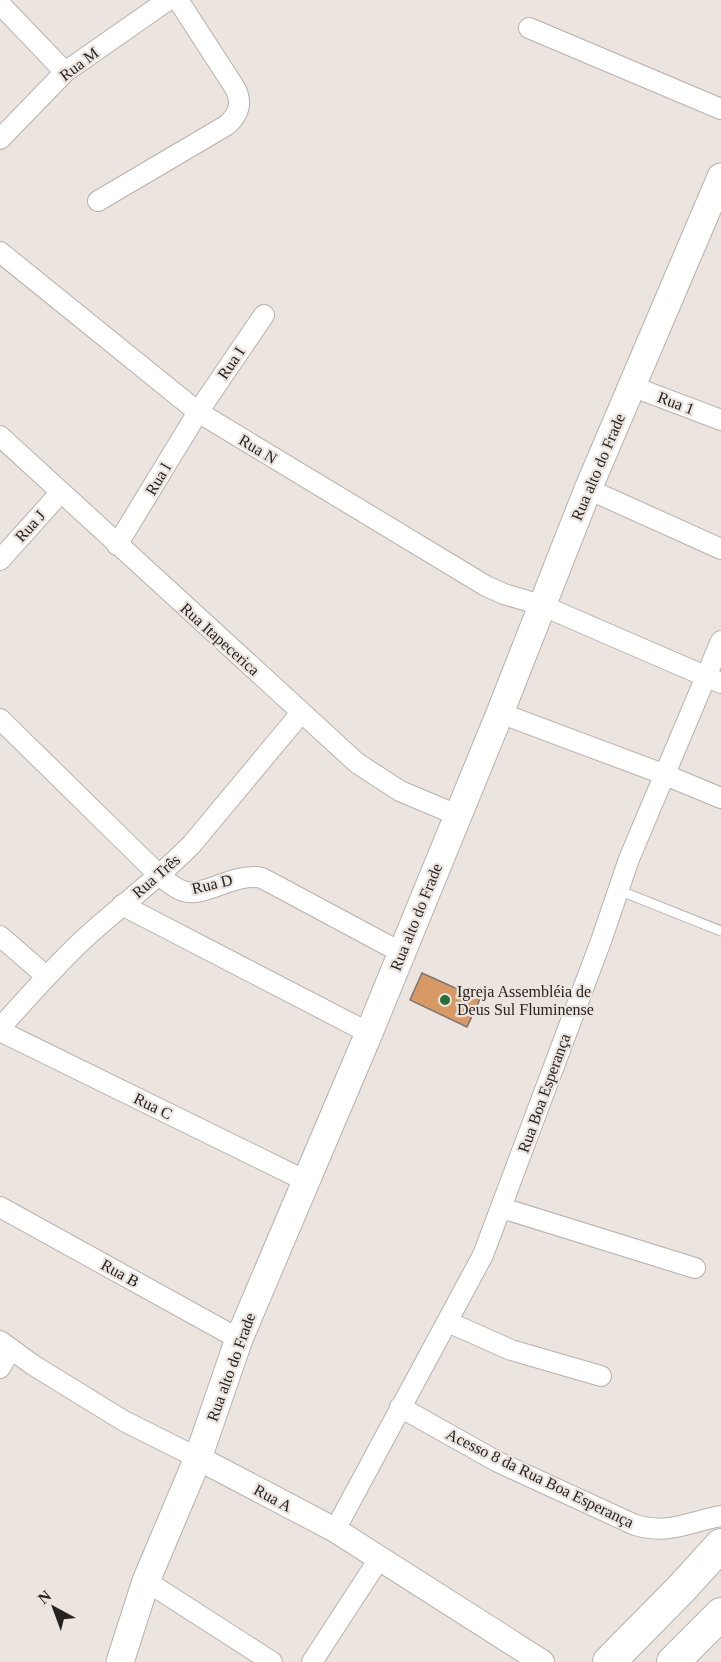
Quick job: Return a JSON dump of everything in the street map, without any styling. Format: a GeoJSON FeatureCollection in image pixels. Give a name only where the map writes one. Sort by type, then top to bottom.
{"type":"FeatureCollection","features":[{"type":"Feature","properties":{"kind":"highway"},"geometry":{"type":"LineString","coordinates":[[609,1662],[721,1545]]}},
{"type":"Feature","properties":{"kind":"highway"},"geometry":{"type":"LineString","coordinates":[[673,1662],[721,1614]]}},
{"type":"Feature","properties":{"kind":"main road","name":"Rua alto do Frade"},"geometry":{"type":"LineString","coordinates":[[120,1662],[146,1581],[198,1458],[239,1339],[402,953],[588,489],[721,177]]}},
{"type":"Feature","properties":{"kind":"street","name":"Rua M"},"geometry":{"type":"LineString","coordinates":[[0,139],[65,72],[168,0]]}},
{"type":"Feature","properties":{"kind":"street"},"geometry":{"type":"LineString","coordinates":[[98,201],[227,125],[237,114],[239,100],[235,88],[178,0]]}},
{"type":"Feature","properties":{"kind":"street"},"geometry":{"type":"LineString","coordinates":[[0,4],[65,72]]}},
{"type":"Feature","properties":{"kind":"street"},"geometry":{"type":"LineString","coordinates":[[529,28],[721,110]]}},
{"type":"Feature","properties":{"kind":"street","name":"Rua N"},"geometry":{"type":"LineString","coordinates":[[0,252],[198,412],[486,586],[541,605],[713,680]]}},
{"type":"Feature","properties":{"kind":"street","name":"Rua I"},"geometry":{"type":"LineString","coordinates":[[198,412],[264,315]]}},
{"type":"Feature","properties":{"kind":"street","name":"Rua 1"},"geometry":{"type":"LineString","coordinates":[[631,386],[721,420]]}},
{"type":"Feature","properties":{"kind":"street","name":"Rua l"},"geometry":{"type":"LineString","coordinates":[[117,545],[198,412]]}},
{"type":"Feature","properties":{"kind":"street","name":"Rua Itapecerica"},"geometry":{"type":"LineString","coordinates":[[0,436],[357,763],[400,790],[457,815]]}},
{"type":"Feature","properties":{"kind":"street"},"geometry":{"type":"LineString","coordinates":[[588,489],[721,549]]}},
{"type":"Feature","properties":{"kind":"street","name":"Rua J"},"geometry":{"type":"LineString","coordinates":[[0,560],[61,492]]}},
{"type":"Feature","properties":{"kind":"street","name":"Rua Boa Esperança"},"geometry":{"type":"LineString","coordinates":[[335,1530],[483,1255],[663,774],[713,680],[721,641]]}},
{"type":"Feature","properties":{"kind":"street","name":"Rua Três"},"geometry":{"type":"LineString","coordinates":[[0,1030],[46,976],[122,905],[176,860],[301,713]]}},
{"type":"Feature","properties":{"kind":"street"},"geometry":{"type":"LineString","coordinates":[[500,713],[721,798]]}},
{"type":"Feature","properties":{"kind":"street","name":"Rua D"},"geometry":{"type":"LineString","coordinates":[[0,719],[159,875],[176,887],[186,892],[200,891],[247,876],[262,878],[402,953]]}},
{"type":"Feature","properties":{"kind":"street"},"geometry":{"type":"LineString","coordinates":[[122,905],[369,1033]]}},
{"type":"Feature","properties":{"kind":"street"},"geometry":{"type":"LineString","coordinates":[[0,936],[46,976]]}},
{"type":"Feature","properties":{"kind":"street","name":"Rua C"},"geometry":{"type":"LineString","coordinates":[[0,1030],[306,1181]]}},
{"type":"Feature","properties":{"kind":"street","name":"Rua B"},"geometry":{"type":"LineString","coordinates":[[0,1207],[239,1339]]}},
{"type":"Feature","properties":{"kind":"street"},"geometry":{"type":"LineString","coordinates":[[502,1208],[695,1268]]}},
{"type":"Feature","properties":{"kind":"street"},"geometry":{"type":"LineString","coordinates":[[448,1322],[511,1350],[601,1376]]}},
{"type":"Feature","properties":{"kind":"street"},"geometry":{"type":"LineString","coordinates":[[0,1368],[5,1345]]}},
{"type":"Feature","properties":{"kind":"street","name":"Rua A"},"geometry":{"type":"LineString","coordinates":[[5,1345],[124,1421],[335,1530],[542,1662]]}},
{"type":"Feature","properties":{"kind":"street","name":"Acesso 8 da Rua Boa Esperança"},"geometry":{"type":"LineString","coordinates":[[400,1407],[498,1462],[635,1525],[659,1530],[671,1529],[721,1516]]}},
{"type":"Feature","properties":{"kind":"street"},"geometry":{"type":"LineString","coordinates":[[312,1662],[379,1559]]}},
{"type":"Feature","properties":{"kind":"street"},"geometry":{"type":"LineString","coordinates":[[146,1581],[273,1662]]}},
{"type":"Feature","properties":{"kind":"lane"},"geometry":{"type":"LineString","coordinates":[[618,890],[721,931]]}},
{"type":"Feature","properties":{"kind":"building","name":"Igreja Assembléia de Deus Sul Fluminense"},"geometry":{"type":"Polygon","coordinates":[[[422,973],[480,999],[467,1027],[410,1000],[422,973]]]}},
{"type":"Feature","properties":{"kind":"place","name":"Igreja Assembléia de Deus Sul Fluminense"},"geometry":{"type":"Point","coordinates":[445,1000]}}]}
